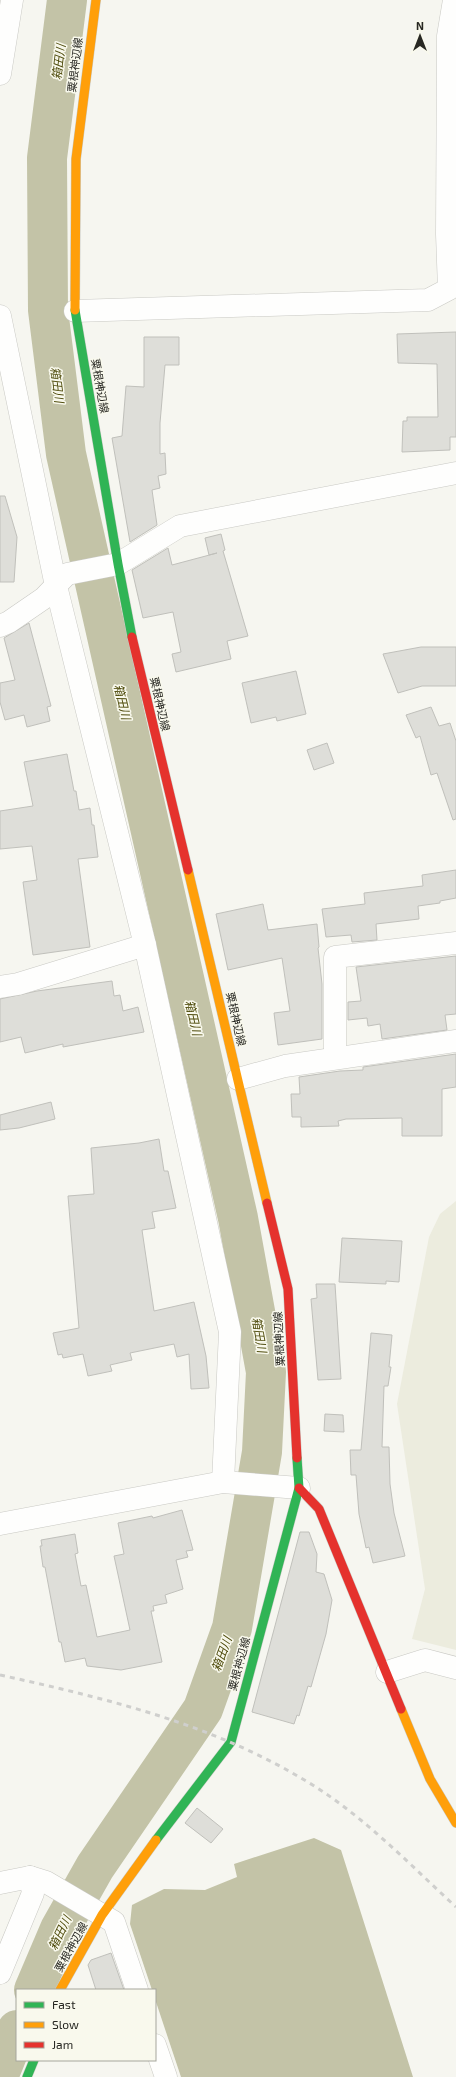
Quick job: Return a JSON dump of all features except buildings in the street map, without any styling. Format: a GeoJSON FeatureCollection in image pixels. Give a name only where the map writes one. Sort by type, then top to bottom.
{"type":"FeatureCollection","features":[{"type":"Feature","properties":{"kind":"main road","name":"粟根神辺線"},"geometry":{"type":"LineString","coordinates":[[61,1989],[100,1913],[231,1742],[294,1487],[288,1289],[115,564],[75,311],[76,159],[96,0]]}},
{"type":"Feature","properties":{"kind":"main road"},"geometry":{"type":"LineString","coordinates":[[294,1487],[319,1509],[430,1778],[456,1822]]}},
{"type":"Feature","properties":{"kind":"main road"},"geometry":{"type":"LineString","coordinates":[[27,2077],[34,2061]]}},
{"type":"Feature","properties":{"kind":"street"},"geometry":{"type":"LineString","coordinates":[[0,74],[12,0]]}},
{"type":"Feature","properties":{"kind":"street"},"geometry":{"type":"LineString","coordinates":[[75,311],[428,300],[449,289],[452,234],[448,36],[454,0]]}},
{"type":"Feature","properties":{"kind":"street"},"geometry":{"type":"LineString","coordinates":[[0,316],[145,945],[230,1332],[228,1482]]}},
{"type":"Feature","properties":{"kind":"street"},"geometry":{"type":"LineString","coordinates":[[0,626],[9,622],[44,598],[62,580],[115,564],[180,526],[456,473]]}},
{"type":"Feature","properties":{"kind":"street"},"geometry":{"type":"LineString","coordinates":[[335,1058],[335,957],[456,942]]}},
{"type":"Feature","properties":{"kind":"street"},"geometry":{"type":"LineString","coordinates":[[0,987],[18,984],[145,945]]}},
{"type":"Feature","properties":{"kind":"street"},"geometry":{"type":"LineString","coordinates":[[238,1079],[284,1066],[456,1041]]}},
{"type":"Feature","properties":{"kind":"street"},"geometry":{"type":"LineString","coordinates":[[0,1524],[228,1482],[294,1487]]}},
{"type":"Feature","properties":{"kind":"street"},"geometry":{"type":"LineString","coordinates":[[387,1672],[426,1660],[456,1668]]}},
{"type":"Feature","properties":{"kind":"street"},"geometry":{"type":"LineString","coordinates":[[0,1973],[38,1880]]}},
{"type":"Feature","properties":{"kind":"street"},"geometry":{"type":"LineString","coordinates":[[0,1883],[38,1880],[114,1922],[136,1989]]}},
{"type":"Feature","properties":{"kind":"street"},"geometry":{"type":"LineString","coordinates":[[156,2048],[166,2077]]}},
{"type":"Feature","properties":{"kind":"shaded area"},"geometry":{"type":"Polygon","coordinates":[[[456,1201],[456,1650],[412,1639],[425,1589],[397,1404],[429,1237],[440,1214],[456,1201]]]}},
{"type":"Feature","properties":{"kind":"shaded area"},"geometry":{"type":"Polygon","coordinates":[[[314,1838],[341,1850],[413,2077],[181,2077],[156,2002],[156,1989],[152,1989],[130,1924],[132,1905],[164,1889],[205,1890],[237,1877],[234,1864],[314,1838]]]}},
{"type":"Feature","properties":{"kind":"waterway","name":"箱田川"},"geometry":{"type":"LineString","coordinates":[[34,1989],[60,1929],[95,1867],[203,1709],[232,1628],[262,1452],[266,1372],[238,1218],[66,454],[48,310],[47,158],[67,0]]}},
{"type":"Feature","properties":{"kind":"waterway","name":"箱田川"},"geometry":{"type":"LineString","coordinates":[[0,2072],[16,2032]]}},
{"type":"Feature","properties":{"kind":"railway"},"geometry":{"type":"LineString","coordinates":[[0,1675],[78,1693],[155,1714],[193,1727],[266,1759],[323,1791],[343,1806],[382,1838],[456,1907]]}},
{"type":"Feature","properties":{"kind":"traffic: fast"},"geometry":{"type":"LineString","coordinates":[[75,310],[118,564],[132,637]]}},
{"type":"Feature","properties":{"kind":"traffic: fast"},"geometry":{"type":"LineString","coordinates":[[156,1840],[231,1742],[299,1488],[297,1458]]}},
{"type":"Feature","properties":{"kind":"traffic: fast"},"geometry":{"type":"LineString","coordinates":[[27,2077],[34,2061]]}},
{"type":"Feature","properties":{"kind":"traffic: slow"},"geometry":{"type":"LineString","coordinates":[[75,310],[76,159],[96,0]]}},
{"type":"Feature","properties":{"kind":"traffic: slow"},"geometry":{"type":"LineString","coordinates":[[188,870],[267,1203]]}},
{"type":"Feature","properties":{"kind":"traffic: slow"},"geometry":{"type":"LineString","coordinates":[[401,1709],[430,1779],[456,1823]]}},
{"type":"Feature","properties":{"kind":"traffic: slow"},"geometry":{"type":"LineString","coordinates":[[61,1989],[102,1915],[156,1840]]}},
{"type":"Feature","properties":{"kind":"traffic: jam"},"geometry":{"type":"LineString","coordinates":[[132,637],[188,870]]}},
{"type":"Feature","properties":{"kind":"traffic: jam"},"geometry":{"type":"LineString","coordinates":[[267,1203],[288,1289],[297,1458]]}},
{"type":"Feature","properties":{"kind":"traffic: jam"},"geometry":{"type":"LineString","coordinates":[[299,1488],[319,1509],[401,1709]]}}]}
